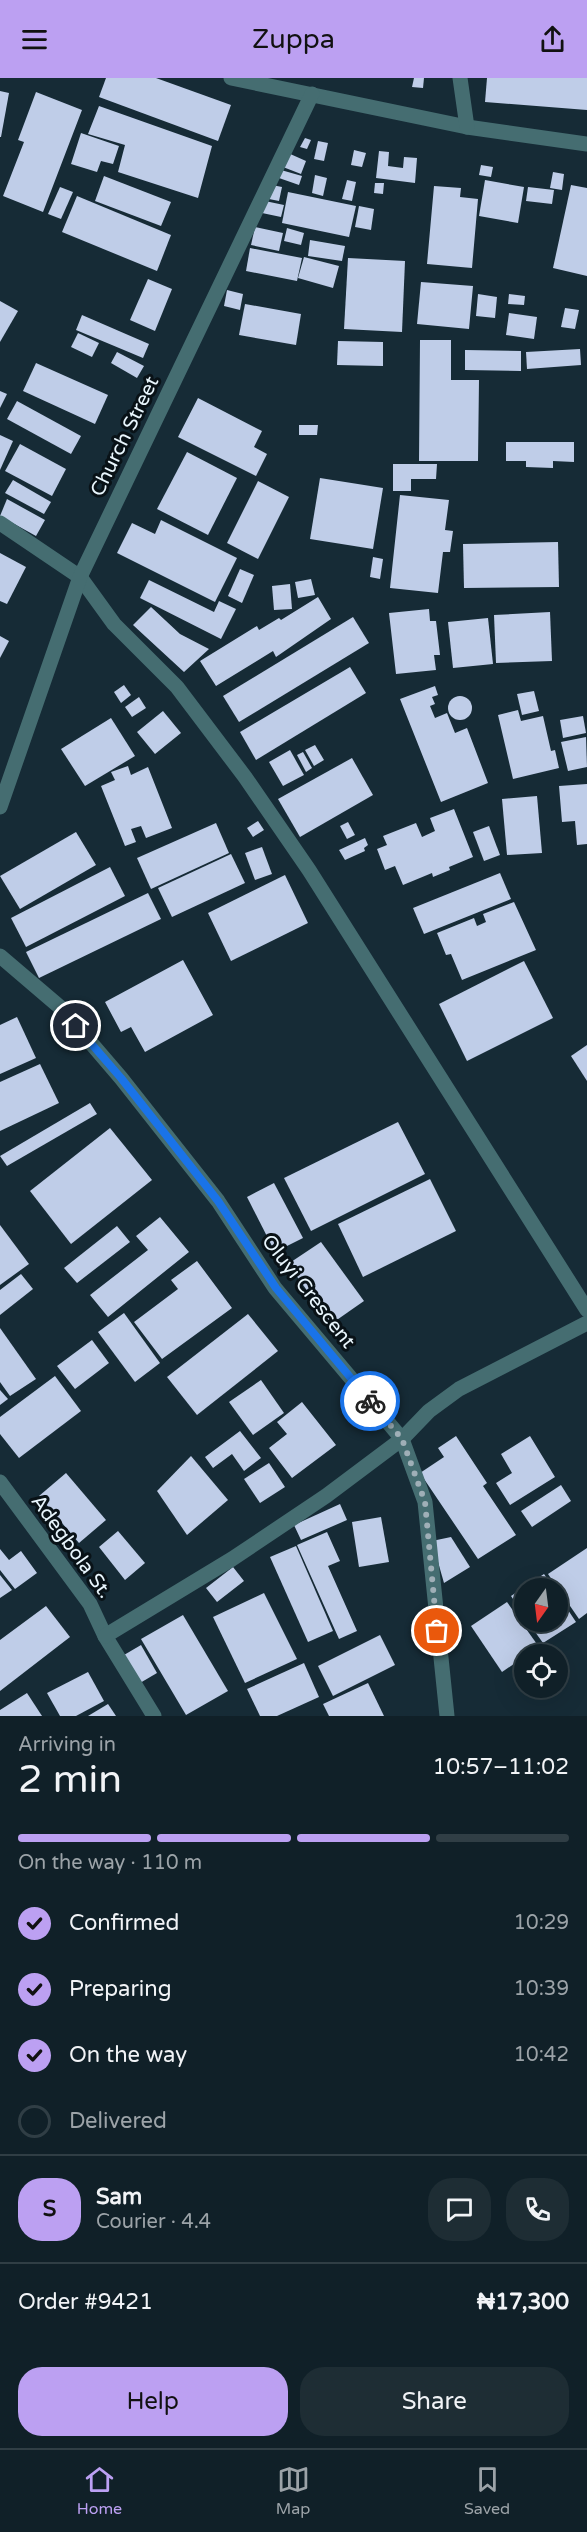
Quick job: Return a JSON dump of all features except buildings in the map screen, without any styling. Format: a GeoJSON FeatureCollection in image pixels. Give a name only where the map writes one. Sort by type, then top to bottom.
{"type":"FeatureCollection","features":[{"type":"Feature","properties":{"kind":"street"},"geometry":{"type":"LineString","coordinates":[[231,78],[467,127],[587,144]]}},
{"type":"Feature","properties":{"kind":"street"},"geometry":{"type":"LineString","coordinates":[[460,78],[467,127]]}},
{"type":"Feature","properties":{"kind":"street","name":"Church Street"},"geometry":{"type":"LineString","coordinates":[[0,807],[80,578],[312,94]]}},
{"type":"Feature","properties":{"kind":"street"},"geometry":{"type":"LineString","coordinates":[[0,523],[80,578],[114,624],[177,687],[245,777],[309,870],[587,1310]]}},
{"type":"Feature","properties":{"kind":"street","name":"Oluyi Crescent"},"geometry":{"type":"LineString","coordinates":[[0,956],[61,1008],[121,1078],[218,1201],[276,1288],[402,1439],[425,1502],[447,1716]]}},
{"type":"Feature","properties":{"kind":"street"},"geometry":{"type":"LineString","coordinates":[[105,1636],[242,1553],[326,1496],[402,1439],[429,1411],[459,1389],[587,1323]]}},
{"type":"Feature","properties":{"kind":"street","name":"Adegbola St."},"geometry":{"type":"LineString","coordinates":[[0,1482],[90,1604],[105,1636],[154,1716]]}},
{"type":"Feature","properties":{"kind":"way so far"},"geometry":{"type":"LineString","coordinates":[[370,1401],[402,1439],[425,1502],[437,1631]]}},
{"type":"Feature","properties":{"kind":"route"},"geometry":{"type":"LineString","coordinates":[[76,1026],[121,1078],[218,1201],[276,1288],[370,1401]]}}]}
